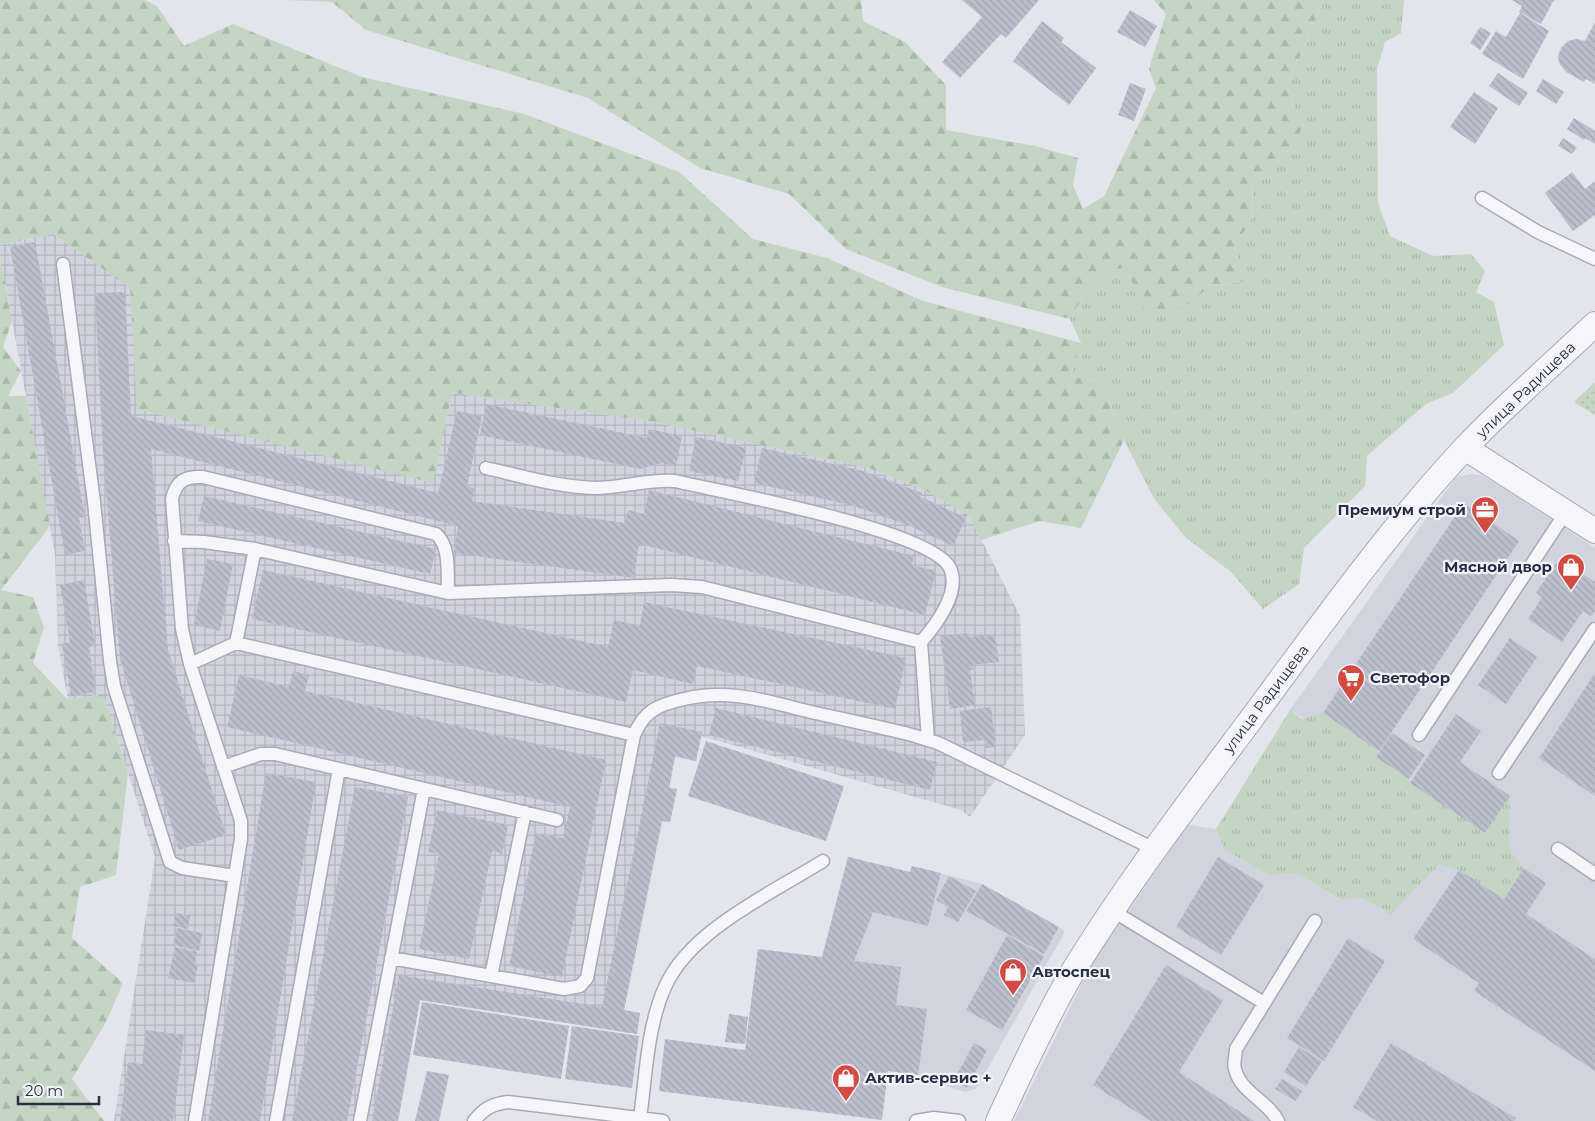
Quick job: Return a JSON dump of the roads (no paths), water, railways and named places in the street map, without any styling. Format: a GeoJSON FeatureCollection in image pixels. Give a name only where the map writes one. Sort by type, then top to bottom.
{"type":"FeatureCollection","features":[{"type":"Feature","properties":{"kind":"street","name":"улица Радищева"},"geometry":{"type":"LineString","coordinates":[[998,1121],[1025,1063],[1075,969],[1113,911],[1154,849],[1360,573],[1414,505],[1465,448],[1595,324]]}},
{"type":"Feature","properties":{"kind":"street"},"geometry":{"type":"LineString","coordinates":[[1465,448],[1595,531]]}},
{"type":"Feature","properties":{"kind":"lane"},"geometry":{"type":"LineString","coordinates":[[1482,198],[1538,232],[1595,259]]}},
{"type":"Feature","properties":{"kind":"lane"},"geometry":{"type":"LineString","coordinates":[[63,264],[94,502],[114,686],[170,862],[182,868],[235,876]]}},
{"type":"Feature","properties":{"kind":"lane"},"geometry":{"type":"LineString","coordinates":[[486,468],[579,488],[598,488],[662,480],[675,481],[845,520],[915,543],[945,560],[952,578],[951,591],[941,616],[922,642],[928,740]]}},
{"type":"Feature","properties":{"kind":"lane"},"geometry":{"type":"LineString","coordinates":[[195,1121],[241,839],[241,821],[190,664],[182,629],[174,541],[172,499],[174,488],[182,480],[191,477],[203,477],[436,534],[442,539],[445,547],[448,593]]}},
{"type":"Feature","properties":{"kind":"lane"},"geometry":{"type":"LineString","coordinates":[[1419,735],[1566,512]]}},
{"type":"Feature","properties":{"kind":"lane"},"geometry":{"type":"LineString","coordinates":[[174,541],[221,544],[255,549],[448,593],[671,585],[702,587],[922,642]]}},
{"type":"Feature","properties":{"kind":"lane"},"geometry":{"type":"LineString","coordinates":[[236,643],[255,549]]}},
{"type":"Feature","properties":{"kind":"lane"},"geometry":{"type":"LineString","coordinates":[[1499,773],[1595,630]]}},
{"type":"Feature","properties":{"kind":"lane"},"geometry":{"type":"LineString","coordinates":[[190,664],[236,643],[634,735]]}},
{"type":"Feature","properties":{"kind":"lane"},"geometry":{"type":"LineString","coordinates":[[391,958],[564,989],[580,986],[587,978],[634,735],[641,719],[655,708],[706,694],[745,696],[928,740],[994,770],[1154,849]]}},
{"type":"Feature","properties":{"kind":"lane"},"geometry":{"type":"LineString","coordinates":[[223,767],[261,754],[275,754],[556,820]]}},
{"type":"Feature","properties":{"kind":"lane"},"geometry":{"type":"LineString","coordinates":[[276,1121],[339,769]]}},
{"type":"Feature","properties":{"kind":"lane"},"geometry":{"type":"LineString","coordinates":[[360,1121],[424,789]]}},
{"type":"Feature","properties":{"kind":"lane"},"geometry":{"type":"LineString","coordinates":[[492,976],[525,812]]}},
{"type":"Feature","properties":{"kind":"lane"},"geometry":{"type":"LineString","coordinates":[[1558,849],[1595,874]]}},
{"type":"Feature","properties":{"kind":"lane"},"geometry":{"type":"LineString","coordinates":[[640,1118],[658,1007],[665,987],[678,964],[691,947],[710,931],[823,861]]}},
{"type":"Feature","properties":{"kind":"lane"},"geometry":{"type":"LineString","coordinates":[[1113,911],[1264,1003]]}},
{"type":"Feature","properties":{"kind":"lane"},"geometry":{"type":"LineString","coordinates":[[1278,1121],[1274,1112],[1244,1086],[1234,1068],[1236,1049],[1315,921]]}},
{"type":"Feature","properties":{"kind":"lane"},"geometry":{"type":"LineString","coordinates":[[474,1121],[480,1112],[493,1104],[508,1102],[663,1121]]}},
{"type":"Feature","properties":{"kind":"lane"},"geometry":{"type":"LineString","coordinates":[[916,1121],[934,1118],[959,1121]]}},
{"type":"Feature","properties":{"kind":"place","name":"Премиум строй"},"geometry":{"type":"Point","coordinates":[1485,534]}},
{"type":"Feature","properties":{"kind":"place","name":"Мясной двор"},"geometry":{"type":"Point","coordinates":[1571,591]}},
{"type":"Feature","properties":{"kind":"place","name":"Светофор"},"geometry":{"type":"Point","coordinates":[1351,702]}},
{"type":"Feature","properties":{"kind":"place","name":"Автоспец"},"geometry":{"type":"Point","coordinates":[1013,996]}},
{"type":"Feature","properties":{"kind":"place","name":"Актив-сервис +"},"geometry":{"type":"Point","coordinates":[846,1102]}}]}
